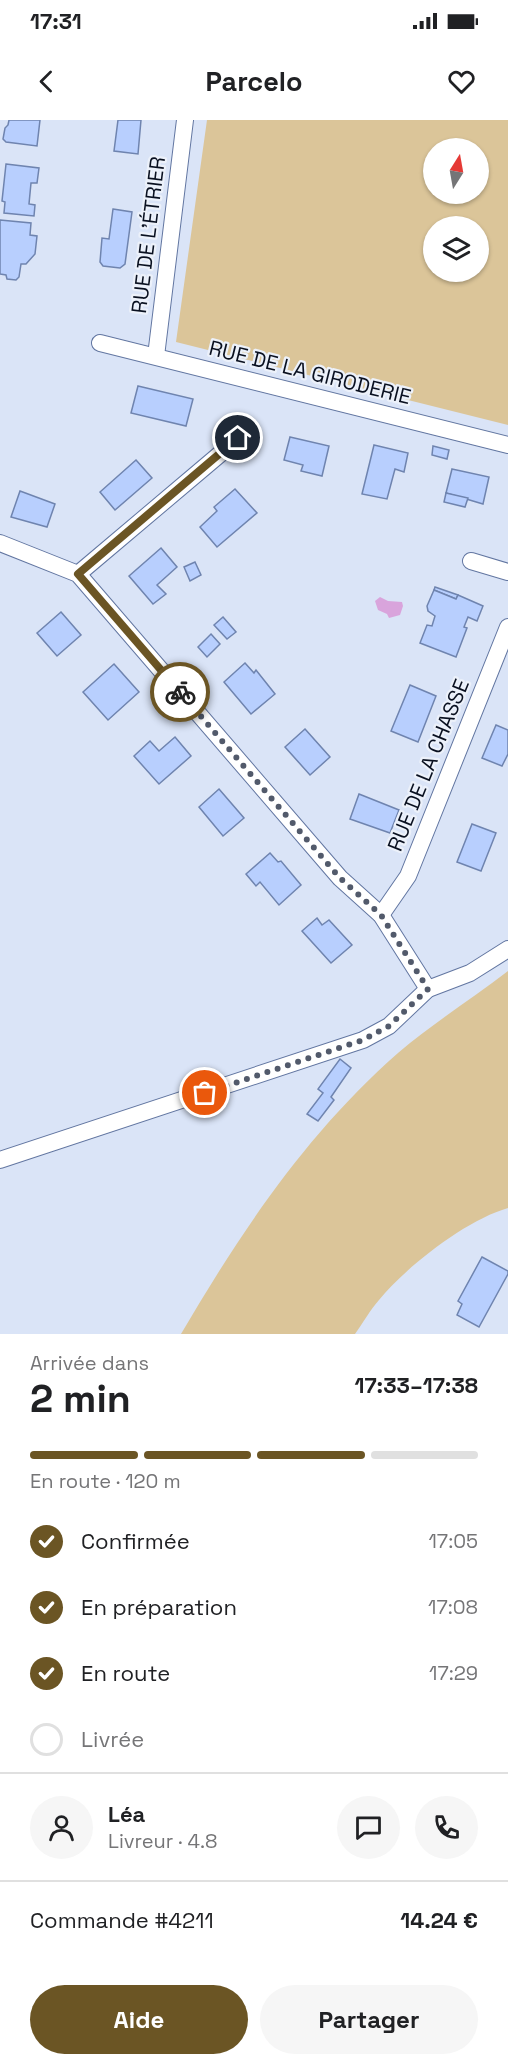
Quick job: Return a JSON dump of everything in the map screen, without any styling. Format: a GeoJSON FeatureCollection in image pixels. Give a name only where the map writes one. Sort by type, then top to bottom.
{"type":"FeatureCollection","features":[{"type":"Feature","properties":{"kind":"street","name":"RUE DE L'ÉTRIER"},"geometry":{"type":"LineString","coordinates":[[156,356],[185,120]]}},
{"type":"Feature","properties":{"kind":"street","name":"RUE DE LA GIRODERIE"},"geometry":{"type":"LineString","coordinates":[[100,344],[156,356],[508,445]]}},
{"type":"Feature","properties":{"kind":"street"},"geometry":{"type":"LineString","coordinates":[[78,574],[238,438]]}},
{"type":"Feature","properties":{"kind":"street"},"geometry":{"type":"LineString","coordinates":[[0,543],[78,574],[340,878],[381,915],[428,989]]}},
{"type":"Feature","properties":{"kind":"street"},"geometry":{"type":"LineString","coordinates":[[471,561],[508,572]]}},
{"type":"Feature","properties":{"kind":"street","name":"RUE DE LA CHASSE"},"geometry":{"type":"LineString","coordinates":[[381,915],[408,876],[508,627]]}},
{"type":"Feature","properties":{"kind":"street"},"geometry":{"type":"LineString","coordinates":[[0,1160],[363,1040],[389,1026],[428,989],[470,973],[508,949]]}},
{"type":"Feature","properties":{"kind":"shaded area"},"geometry":{"type":"Polygon","coordinates":[[[207,120],[508,120],[508,425],[176,342],[207,120]]]}},
{"type":"Feature","properties":{"kind":"shaded area"},"geometry":{"type":"Polygon","coordinates":[[[380,597],[388,601],[402,602],[400,615],[389,618],[387,614],[378,610],[375,601],[380,597]]]}},
{"type":"Feature","properties":{"kind":"shaded area"},"geometry":{"type":"Polygon","coordinates":[[[508,971],[508,1208],[456,1233],[421,1259],[379,1300],[355,1334],[181,1334],[252,1220],[278,1184],[334,1116],[398,1053],[508,971]]]}},
{"type":"Feature","properties":{"kind":"building"},"geometry":{"type":"Polygon","coordinates":[[[9,120],[40,120],[37,146],[6,142],[3,139],[9,120]]]}},
{"type":"Feature","properties":{"kind":"building"},"geometry":{"type":"Polygon","coordinates":[[[118,120],[141,120],[138,154],[114,151],[118,120]]]}},
{"type":"Feature","properties":{"kind":"building"},"geometry":{"type":"Polygon","coordinates":[[[6,164],[39,168],[37,183],[31,183],[29,204],[35,205],[34,216],[4,213],[5,202],[2,201],[6,164]]]}},
{"type":"Feature","properties":{"kind":"building"},"geometry":{"type":"Polygon","coordinates":[[[113,209],[132,212],[125,264],[120,268],[103,266],[100,262],[102,238],[109,239],[113,209]]]}},
{"type":"Feature","properties":{"kind":"building"},"geometry":{"type":"Polygon","coordinates":[[[0,220],[31,223],[30,235],[37,236],[35,254],[26,264],[21,264],[19,277],[16,280],[7,279],[6,275],[0,274],[0,220]]]}},
{"type":"Feature","properties":{"kind":"building"},"geometry":{"type":"Polygon","coordinates":[[[138,386],[193,399],[186,426],[131,413],[138,386]]]}},
{"type":"Feature","properties":{"kind":"building"},"geometry":{"type":"Polygon","coordinates":[[[290,437],[329,446],[322,476],[301,471],[303,465],[284,460],[290,437]]]}},
{"type":"Feature","properties":{"kind":"building"},"geometry":{"type":"Polygon","coordinates":[[[374,445],[408,453],[404,472],[395,469],[387,499],[362,494],[374,445]]]}},
{"type":"Feature","properties":{"kind":"building"},"geometry":{"type":"Polygon","coordinates":[[[433,446],[449,450],[447,459],[432,455],[433,446]]]}},
{"type":"Feature","properties":{"kind":"building"},"geometry":{"type":"Polygon","coordinates":[[[136,460],[152,478],[115,510],[100,492],[136,460]]]}},
{"type":"Feature","properties":{"kind":"building"},"geometry":{"type":"Polygon","coordinates":[[[452,469],[489,477],[483,504],[446,493],[452,469]]]}},
{"type":"Feature","properties":{"kind":"building"},"geometry":{"type":"Polygon","coordinates":[[[235,489],[257,513],[217,547],[200,527],[217,511],[214,507],[235,489]]]}},
{"type":"Feature","properties":{"kind":"building"},"geometry":{"type":"Polygon","coordinates":[[[20,491],[55,504],[47,527],[11,517],[20,491]]]}},
{"type":"Feature","properties":{"kind":"building"},"geometry":{"type":"Polygon","coordinates":[[[446,493],[468,498],[465,507],[444,502],[446,493]]]}},
{"type":"Feature","properties":{"kind":"building"},"geometry":{"type":"Polygon","coordinates":[[[161,548],[177,567],[157,585],[166,594],[153,604],[129,576],[161,548]]]}},
{"type":"Feature","properties":{"kind":"building"},"geometry":{"type":"Polygon","coordinates":[[[195,562],[201,575],[190,581],[184,567],[195,562]]]}},
{"type":"Feature","properties":{"kind":"building"},"geometry":{"type":"Polygon","coordinates":[[[435,587],[458,595],[456,599],[434,590],[435,587]]]}},
{"type":"Feature","properties":{"kind":"building"},"geometry":{"type":"Polygon","coordinates":[[[434,590],[456,599],[458,595],[483,606],[477,621],[468,617],[464,627],[467,628],[456,657],[420,643],[427,625],[432,626],[435,616],[428,611],[427,606],[434,590]]]}},
{"type":"Feature","properties":{"kind":"building"},"geometry":{"type":"Polygon","coordinates":[[[61,612],[81,635],[57,656],[37,633],[61,612]]]}},
{"type":"Feature","properties":{"kind":"building"},"geometry":{"type":"Polygon","coordinates":[[[223,617],[236,632],[227,639],[214,625],[223,617]]]}},
{"type":"Feature","properties":{"kind":"building"},"geometry":{"type":"Polygon","coordinates":[[[211,634],[220,644],[207,657],[198,647],[211,634]]]}},
{"type":"Feature","properties":{"kind":"building"},"geometry":{"type":"Polygon","coordinates":[[[245,663],[254,673],[256,670],[275,694],[251,714],[224,682],[245,663]]]}},
{"type":"Feature","properties":{"kind":"building"},"geometry":{"type":"Polygon","coordinates":[[[114,664],[139,692],[108,720],[83,692],[114,664]]]}},
{"type":"Feature","properties":{"kind":"building"},"geometry":{"type":"Polygon","coordinates":[[[410,685],[436,696],[418,742],[391,731],[410,685]]]}},
{"type":"Feature","properties":{"kind":"building"},"geometry":{"type":"Polygon","coordinates":[[[496,725],[508,730],[508,754],[502,766],[482,758],[496,725]]]}},
{"type":"Feature","properties":{"kind":"building"},"geometry":{"type":"Polygon","coordinates":[[[305,729],[330,757],[310,775],[285,747],[305,729]]]}},
{"type":"Feature","properties":{"kind":"building"},"geometry":{"type":"Polygon","coordinates":[[[175,737],[191,756],[159,784],[134,756],[150,741],[159,751],[175,737]]]}},
{"type":"Feature","properties":{"kind":"building"},"geometry":{"type":"Polygon","coordinates":[[[219,789],[244,818],[223,836],[199,807],[219,789]]]}},
{"type":"Feature","properties":{"kind":"building"},"geometry":{"type":"Polygon","coordinates":[[[359,794],[399,810],[390,833],[350,819],[359,794]]]}},
{"type":"Feature","properties":{"kind":"building"},"geometry":{"type":"Polygon","coordinates":[[[472,824],[496,833],[481,871],[457,862],[472,824]]]}},
{"type":"Feature","properties":{"kind":"building"},"geometry":{"type":"Polygon","coordinates":[[[270,853],[278,862],[281,861],[301,885],[279,905],[260,882],[256,886],[246,874],[270,853]]]}},
{"type":"Feature","properties":{"kind":"building"},"geometry":{"type":"Polygon","coordinates":[[[317,918],[322,925],[329,920],[352,945],[331,963],[302,931],[317,918]]]}},
{"type":"Feature","properties":{"kind":"building"},"geometry":{"type":"Polygon","coordinates":[[[340,1059],[351,1068],[331,1097],[334,1100],[318,1121],[307,1114],[323,1093],[318,1089],[340,1059]]]}},
{"type":"Feature","properties":{"kind":"building"},"geometry":{"type":"Polygon","coordinates":[[[482,1257],[508,1271],[508,1274],[479,1327],[457,1315],[462,1304],[458,1301],[482,1257]]]}},
{"type":"Feature","properties":{"kind":"way so far"},"geometry":{"type":"LineString","coordinates":[[180,692],[340,878],[381,915],[428,989],[389,1026],[376,1034],[341,1049],[205,1093]]}},
{"type":"Feature","properties":{"kind":"route"},"geometry":{"type":"LineString","coordinates":[[180,692],[78,574],[238,438]]}}]}
